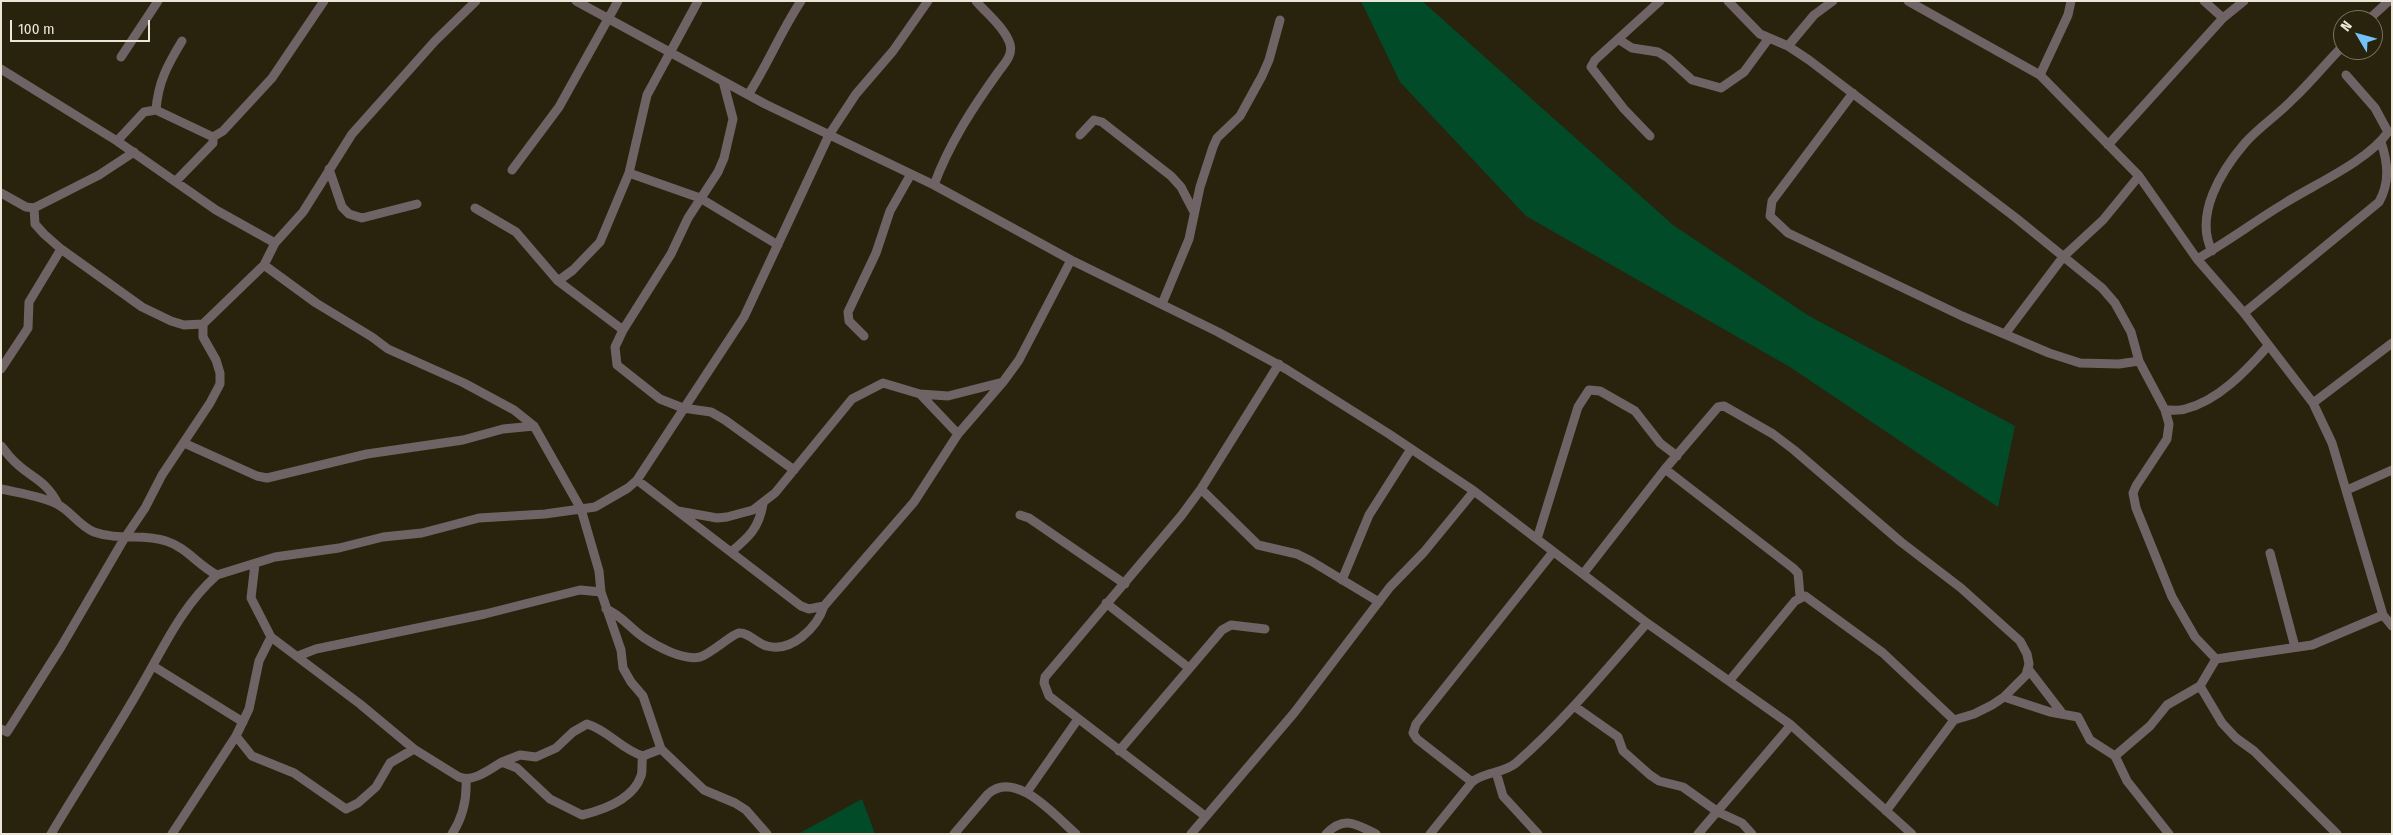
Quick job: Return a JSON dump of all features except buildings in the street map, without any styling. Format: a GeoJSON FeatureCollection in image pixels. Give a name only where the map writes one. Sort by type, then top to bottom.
{"type":"FeatureCollection","features":[{"type":"Feature","properties":{"kind":"street"},"geometry":{"type":"LineString","coordinates":[[121,57],[158,1]]}},
{"type":"Feature","properties":{"kind":"street"},"geometry":{"type":"LineString","coordinates":[[176,181],[213,143],[213,138],[223,131],[272,78],[324,1]]}},
{"type":"Feature","properties":{"kind":"street"},"geometry":{"type":"LineString","coordinates":[[34,208],[35,224],[61,249],[142,307],[178,323],[191,326],[202,324],[264,265],[275,243],[303,212],[352,134],[435,41],[476,1]]}},
{"type":"Feature","properties":{"kind":"street"},"geometry":{"type":"LineString","coordinates":[[576,1],[748,95],[934,185],[1071,260],[1279,364],[1474,491],[1646,623],[1730,680],[1791,725],[1912,834]]}},
{"type":"Feature","properties":{"kind":"street"},"geometry":{"type":"LineString","coordinates":[[512,170],[559,107],[618,1]]}},
{"type":"Feature","properties":{"kind":"street"},"geometry":{"type":"LineString","coordinates":[[558,282],[573,270],[600,242],[629,173],[646,100],[660,68],[698,1]]}},
{"type":"Feature","properties":{"kind":"street"},"geometry":{"type":"LineString","coordinates":[[748,95],[766,67],[801,1]]}},
{"type":"Feature","properties":{"kind":"street"},"geometry":{"type":"LineString","coordinates":[[50,834],[186,607],[198,592],[217,575],[275,557],[339,548],[383,537],[422,533],[479,518],[595,507],[610,500],[637,480],[744,317],[829,135],[856,94],[893,51],[928,1]]}},
{"type":"Feature","properties":{"kind":"street"},"geometry":{"type":"LineString","coordinates":[[934,185],[944,158],[979,99],[1010,55],[1010,45],[1004,32],[976,1]]}},
{"type":"Feature","properties":{"kind":"street"},"geometry":{"type":"LineString","coordinates":[[1650,136],[1624,109],[1591,67],[1594,60],[1660,1]]}},
{"type":"Feature","properties":{"kind":"street"},"geometry":{"type":"LineString","coordinates":[[1728,1],[1760,34],[1788,46],[1853,93],[2102,288],[2115,303],[2131,332],[2139,361],[2165,410],[2170,424],[2167,439],[2133,493],[2136,508],[2172,597],[2195,637],[2216,659]]}},
{"type":"Feature","properties":{"kind":"street"},"geometry":{"type":"LineString","coordinates":[[1788,46],[1814,15],[1833,1]]}},
{"type":"Feature","properties":{"kind":"street"},"geometry":{"type":"LineString","coordinates":[[1908,1],[2040,75],[2139,176],[2197,259],[2244,312],[2313,403],[2332,443],[2383,615],[2392,626]]}},
{"type":"Feature","properties":{"kind":"street"},"geometry":{"type":"LineString","coordinates":[[2040,75],[2068,15],[2071,1]]}},
{"type":"Feature","properties":{"kind":"street"},"geometry":{"type":"LineString","coordinates":[[2204,1],[2222,18]]}},
{"type":"Feature","properties":{"kind":"street"},"geometry":{"type":"LineString","coordinates":[[2108,144],[2222,18],[2244,1]]}},
{"type":"Feature","properties":{"kind":"street"},"geometry":{"type":"LineString","coordinates":[[2379,10],[2389,1]]}},
{"type":"Feature","properties":{"kind":"street"},"geometry":{"type":"LineString","coordinates":[[1162,304],[1190,239],[1194,212],[1213,147],[1217,138],[1240,116],[1262,76],[1269,60],[1280,20]]}},
{"type":"Feature","properties":{"kind":"street"},"geometry":{"type":"LineString","coordinates":[[1618,39],[1632,48],[1658,52],[1668,58],[1692,80],[1721,88],[1744,72],[1769,38]]}},
{"type":"Feature","properties":{"kind":"street"},"geometry":{"type":"LineString","coordinates":[[156,110],[157,91],[163,73],[182,41]]}},
{"type":"Feature","properties":{"kind":"street"},"geometry":{"type":"LineString","coordinates":[[2212,251],[2205,238],[2204,226],[2215,190],[2228,165],[2246,142],[2293,99],[2333,57]]}},
{"type":"Feature","properties":{"kind":"street"},"geometry":{"type":"LineString","coordinates":[[1,69],[118,141],[216,210],[275,243]]}},
{"type":"Feature","properties":{"kind":"street"},"geometry":{"type":"LineString","coordinates":[[2197,259],[2286,202],[2354,162],[2381,142],[2388,132],[2375,108],[2346,75]]}},
{"type":"Feature","properties":{"kind":"street"},"geometry":{"type":"LineString","coordinates":[[723,80],[733,119],[730,139],[718,172],[700,198],[671,254],[623,330],[615,347],[618,365],[660,399],[683,408],[711,412],[794,470]]}},
{"type":"Feature","properties":{"kind":"street"},"geometry":{"type":"LineString","coordinates":[[1853,93],[1772,201],[1770,216],[1788,234],[2049,353],[2080,363],[2119,364],[2139,361]]}},
{"type":"Feature","properties":{"kind":"street"},"geometry":{"type":"LineString","coordinates":[[118,141],[144,112],[156,110],[213,138]]}},
{"type":"Feature","properties":{"kind":"street"},"geometry":{"type":"LineString","coordinates":[[1080,135],[1094,120],[1102,122],[1171,176],[1181,187],[1194,212]]}},
{"type":"Feature","properties":{"kind":"street"},"geometry":{"type":"LineString","coordinates":[[2244,312],[2379,202],[2384,193],[2388,162],[2381,142]]}},
{"type":"Feature","properties":{"kind":"street"},"geometry":{"type":"LineString","coordinates":[[1,193],[26,207],[34,208],[82,184],[134,152]]}},
{"type":"Feature","properties":{"kind":"street"},"geometry":{"type":"LineString","coordinates":[[329,169],[342,207],[349,214],[362,218],[417,204]]}},
{"type":"Feature","properties":{"kind":"street"},"geometry":{"type":"LineString","coordinates":[[629,173],[700,198],[778,245]]}},
{"type":"Feature","properties":{"kind":"street"},"geometry":{"type":"LineString","coordinates":[[864,336],[849,321],[848,312],[876,253],[890,211],[911,174]]}},
{"type":"Feature","properties":{"kind":"street"},"geometry":{"type":"LineString","coordinates":[[2005,334],[2063,257],[2103,220],[2139,176]]}},
{"type":"Feature","properties":{"kind":"street"},"geometry":{"type":"LineString","coordinates":[[475,208],[516,232],[558,282],[623,330]]}},
{"type":"Feature","properties":{"kind":"street"},"geometry":{"type":"LineString","coordinates":[[1,369],[28,328],[29,302],[61,249]]}},
{"type":"Feature","properties":{"kind":"street"},"geometry":{"type":"LineString","coordinates":[[606,609],[616,613],[644,638],[680,655],[698,657],[716,650],[736,634],[742,633],[766,646],[782,648],[802,638],[822,614],[824,606],[914,502],[958,434],[1003,382],[1019,360],[1071,260]]}},
{"type":"Feature","properties":{"kind":"street"},"geometry":{"type":"LineString","coordinates":[[264,265],[316,303],[388,349],[464,383],[514,410],[534,426],[581,509],[599,571],[601,592],[620,650],[623,668],[631,682],[643,696],[661,749],[704,790],[735,802],[746,810],[767,834]]}},
{"type":"Feature","properties":{"kind":"street"},"geometry":{"type":"LineString","coordinates":[[1,729],[7,732],[12,725],[66,639],[124,539],[145,508],[162,475],[210,403],[220,384],[220,373],[203,337],[202,324]]}},
{"type":"Feature","properties":{"kind":"street"},"geometry":{"type":"LineString","coordinates":[[2313,403],[2392,343]]}},
{"type":"Feature","properties":{"kind":"street"},"geometry":{"type":"LineString","coordinates":[[2165,410],[2184,410],[2209,398],[2245,373],[2268,346]]}},
{"type":"Feature","properties":{"kind":"street"},"geometry":{"type":"LineString","coordinates":[[1205,816],[1048,696],[1044,683],[1046,677],[1106,603],[1163,540],[1201,489],[1279,364]]}},
{"type":"Feature","properties":{"kind":"street"},"geometry":{"type":"LineString","coordinates":[[675,510],[727,518],[753,510],[763,504],[794,470],[852,399],[883,383],[920,394],[948,396],[1003,382]]}},
{"type":"Feature","properties":{"kind":"street"},"geometry":{"type":"LineString","coordinates":[[1536,539],[1578,407],[1582,398],[1589,390],[1600,391],[1635,411],[1660,443],[1677,456]]}},
{"type":"Feature","properties":{"kind":"street"},"geometry":{"type":"LineString","coordinates":[[920,394],[958,434]]}},
{"type":"Feature","properties":{"kind":"street"},"geometry":{"type":"LineString","coordinates":[[1583,574],[1665,469],[1715,409],[1721,406],[1773,434],[1901,542],[1948,578],[2020,641],[2027,654],[2029,670],[2062,713]]}},
{"type":"Feature","properties":{"kind":"street"},"geometry":{"type":"LineString","coordinates":[[184,442],[257,476],[268,478],[368,454],[463,440],[503,429],[534,426]]}},
{"type":"Feature","properties":{"kind":"street"},"geometry":{"type":"LineString","coordinates":[[1,446],[11,458],[52,491],[58,504],[76,521],[94,532],[124,539],[154,538],[167,541],[179,546],[217,575]]}},
{"type":"Feature","properties":{"kind":"street"},"geometry":{"type":"LineString","coordinates":[[1342,580],[1370,515],[1411,449]]}},
{"type":"Feature","properties":{"kind":"street"},"geometry":{"type":"LineString","coordinates":[[1665,469],[1794,568],[1798,574],[1800,596],[1730,680]]}},
{"type":"Feature","properties":{"kind":"street"},"geometry":{"type":"LineString","coordinates":[[2347,490],[2392,470]]}},
{"type":"Feature","properties":{"kind":"street"},"geometry":{"type":"LineString","coordinates":[[637,480],[801,606],[809,609],[824,606]]}},
{"type":"Feature","properties":{"kind":"street"},"geometry":{"type":"LineString","coordinates":[[1,489],[58,504]]}},
{"type":"Feature","properties":{"kind":"street"},"geometry":{"type":"LineString","coordinates":[[1201,489],[1258,545],[1297,554],[1379,602]]}},
{"type":"Feature","properties":{"kind":"street"},"geometry":{"type":"LineString","coordinates":[[1191,834],[1294,713],[1390,586],[1424,552],[1474,491]]}},
{"type":"Feature","properties":{"kind":"street"},"geometry":{"type":"LineString","coordinates":[[731,552],[750,537],[761,517],[763,504]]}},
{"type":"Feature","properties":{"kind":"street"},"geometry":{"type":"LineString","coordinates":[[1020,515],[1029,518],[1125,584]]}},
{"type":"Feature","properties":{"kind":"street"},"geometry":{"type":"LineString","coordinates":[[1472,782],[1417,739],[1413,733],[1416,724],[1553,552]]}},
{"type":"Feature","properties":{"kind":"street"},"geometry":{"type":"LineString","coordinates":[[2270,553],[2295,647]]}},
{"type":"Feature","properties":{"kind":"street"},"geometry":{"type":"LineString","coordinates":[[255,564],[251,598],[271,637],[360,704],[414,749],[466,780]]}},
{"type":"Feature","properties":{"kind":"street"},"geometry":{"type":"LineString","coordinates":[[298,656],[316,649],[485,614],[580,590],[601,592]]}},
{"type":"Feature","properties":{"kind":"street"},"geometry":{"type":"LineString","coordinates":[[1800,596],[1809,598],[1883,653],[1954,720]]}},
{"type":"Feature","properties":{"kind":"street"},"geometry":{"type":"LineString","coordinates":[[1106,603],[1189,668]]}},
{"type":"Feature","properties":{"kind":"street"},"geometry":{"type":"LineString","coordinates":[[2216,659],[2312,645],[2383,615]]}},
{"type":"Feature","properties":{"kind":"street"},"geometry":{"type":"LineString","coordinates":[[1430,834],[1479,776],[1496,772],[1515,764],[1574,706],[1646,623]]}},
{"type":"Feature","properties":{"kind":"street"},"geometry":{"type":"LineString","coordinates":[[1120,750],[1226,627],[1238,625],[1265,629]]}},
{"type":"Feature","properties":{"kind":"street"},"geometry":{"type":"LineString","coordinates":[[172,834],[236,736],[249,709],[258,661],[271,637]]}},
{"type":"Feature","properties":{"kind":"street"},"geometry":{"type":"LineString","coordinates":[[2115,756],[2150,726],[2167,705],[2200,686],[2216,659]]}},
{"type":"Feature","properties":{"kind":"street"},"geometry":{"type":"LineString","coordinates":[[152,666],[242,722]]}},
{"type":"Feature","properties":{"kind":"street"},"geometry":{"type":"LineString","coordinates":[[1886,811],[1954,720],[1974,714],[2004,697],[2029,670]]}},
{"type":"Feature","properties":{"kind":"street"},"geometry":{"type":"LineString","coordinates":[[2200,686],[2222,723],[2236,738],[2254,751],[2337,834]]}},
{"type":"Feature","properties":{"kind":"street"},"geometry":{"type":"LineString","coordinates":[[2004,697],[2050,712],[2062,713],[2078,718],[2090,740],[2115,756],[2127,781],[2169,834]]}},
{"type":"Feature","properties":{"kind":"street"},"geometry":{"type":"LineString","coordinates":[[1574,706],[1618,737],[1623,751],[1650,775],[1659,781],[1683,787],[1718,812],[1742,823],[1752,834]]}},
{"type":"Feature","properties":{"kind":"street"},"geometry":{"type":"LineString","coordinates":[[1027,792],[1078,719]]}},
{"type":"Feature","properties":{"kind":"street"},"geometry":{"type":"LineString","coordinates":[[466,780],[520,755],[536,757],[556,748],[573,732],[587,724],[595,726],[634,753],[643,756],[661,749]]}},
{"type":"Feature","properties":{"kind":"street"},"geometry":{"type":"LineString","coordinates":[[1698,834],[1791,725]]}},
{"type":"Feature","properties":{"kind":"street"},"geometry":{"type":"LineString","coordinates":[[236,736],[252,756],[294,773],[346,809],[358,803],[376,787],[390,763],[414,749]]}},
{"type":"Feature","properties":{"kind":"street"},"geometry":{"type":"LineString","coordinates":[[502,762],[517,768],[550,799],[582,816],[607,808],[631,791],[641,776],[643,756]]}},
{"type":"Feature","properties":{"kind":"street"},"geometry":{"type":"LineString","coordinates":[[1496,772],[1503,796],[1538,834]]}},
{"type":"Feature","properties":{"kind":"street"},"geometry":{"type":"LineString","coordinates":[[452,834],[458,824],[466,796],[466,780]]}},
{"type":"Feature","properties":{"kind":"street"},"geometry":{"type":"LineString","coordinates":[[954,834],[994,788],[1008,785],[1027,792],[1076,834]]}},
{"type":"Feature","properties":{"kind":"street"},"geometry":{"type":"LineString","coordinates":[[1326,834],[1336,824],[1343,822],[1358,825],[1376,834]]}},
{"type":"Feature","properties":{"kind":"green space"},"geometry":{"type":"Polygon","coordinates":[[[1361,1],[1422,1],[1673,225],[1809,316],[2015,426],[1998,507],[1790,367],[1526,216],[1400,82],[1361,1]]]}},
{"type":"Feature","properties":{"kind":"green space"},"geometry":{"type":"Polygon","coordinates":[[[862,799],[875,834],[798,834],[862,799]]]}}]}
